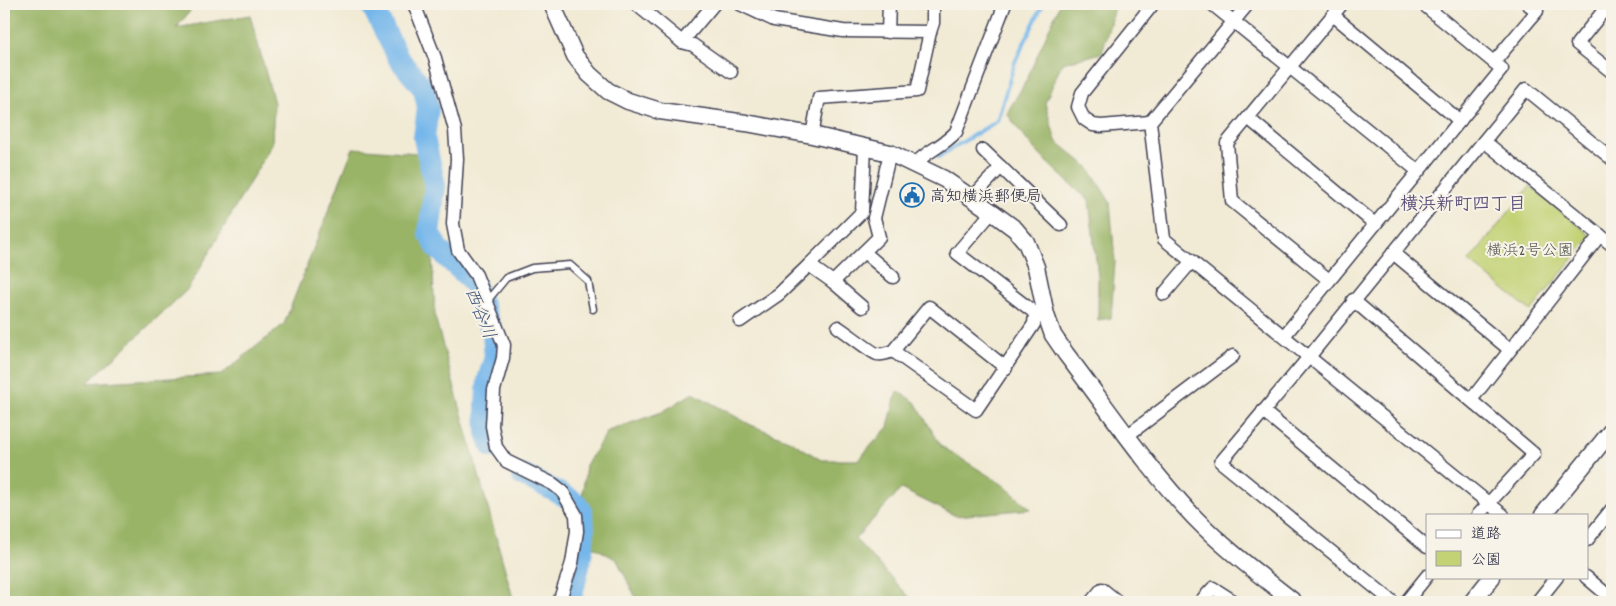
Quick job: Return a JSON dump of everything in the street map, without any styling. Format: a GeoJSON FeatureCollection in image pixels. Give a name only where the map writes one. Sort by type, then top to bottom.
{"type":"FeatureCollection","features":[{"type":"Feature","properties":{"kind":"street"},"geometry":{"type":"LineString","coordinates":[[414,4],[435,58],[455,130],[457,158],[453,224],[458,250],[476,274],[504,345],[503,358],[494,390],[492,426],[496,447],[506,461],[553,484],[562,491],[576,515],[572,563],[559,602]]}},
{"type":"Feature","properties":{"kind":"street"},"geometry":{"type":"LineString","coordinates":[[552,4],[575,56],[588,74],[608,91],[628,101],[660,111],[746,123],[812,135],[890,154],[944,179],[992,212],[1015,230],[1026,242],[1036,267],[1040,314],[1006,368],[976,410],[893,352]]}},
{"type":"Feature","properties":{"kind":"street"},"geometry":{"type":"LineString","coordinates":[[636,4],[682,42],[693,44],[731,72]]}},
{"type":"Feature","properties":{"kind":"street"},"geometry":{"type":"LineString","coordinates":[[682,42],[714,4]]}},
{"type":"Feature","properties":{"kind":"street"},"geometry":{"type":"LineString","coordinates":[[740,4],[774,20],[843,31],[930,32]]}},
{"type":"Feature","properties":{"kind":"street"},"geometry":{"type":"LineString","coordinates":[[888,32],[889,4]]}},
{"type":"Feature","properties":{"kind":"street"},"geometry":{"type":"LineString","coordinates":[[812,135],[819,98],[917,91],[933,23],[933,4]]}},
{"type":"Feature","properties":{"kind":"street"},"geometry":{"type":"LineString","coordinates":[[915,164],[925,153],[944,145],[956,132],[1005,4]]}},
{"type":"Feature","properties":{"kind":"street"},"geometry":{"type":"LineString","coordinates":[[1153,4],[1082,93],[1078,103],[1080,112],[1084,119],[1092,125],[1150,122],[1248,4]]}},
{"type":"Feature","properties":{"kind":"street"},"geometry":{"type":"LineString","coordinates":[[1212,4],[1418,172]]}},
{"type":"Feature","properties":{"kind":"street"},"geometry":{"type":"LineString","coordinates":[[1329,280],[1232,201],[1227,143],[1342,4]]}},
{"type":"Feature","properties":{"kind":"street"},"geometry":{"type":"LineString","coordinates":[[1284,336],[1502,69],[1423,4]]}},
{"type":"Feature","properties":{"kind":"street"},"geometry":{"type":"LineString","coordinates":[[1494,62],[1537,11],[1528,4]]}},
{"type":"Feature","properties":{"kind":"street"},"geometry":{"type":"LineString","coordinates":[[1609,4],[1577,44],[1612,72]]}},
{"type":"Feature","properties":{"kind":"street"},"geometry":{"type":"LineString","coordinates":[[1332,15],[1460,121]]}},
{"type":"Feature","properties":{"kind":"street"},"geometry":{"type":"LineString","coordinates":[[1393,602],[1221,462],[1309,357],[1392,252],[1526,89],[1612,159]]}},
{"type":"Feature","properties":{"kind":"street"},"geometry":{"type":"LineString","coordinates":[[1248,118],[1375,224]]}},
{"type":"Feature","properties":{"kind":"street"},"geometry":{"type":"LineString","coordinates":[[1150,122],[1164,239],[1501,514]]}},
{"type":"Feature","properties":{"kind":"street"},"geometry":{"type":"LineString","coordinates":[[1484,141],[1612,245]]}},
{"type":"Feature","properties":{"kind":"street"},"geometry":{"type":"LineString","coordinates":[[740,321],[779,294],[862,212],[865,147]]}},
{"type":"Feature","properties":{"kind":"street"},"geometry":{"type":"LineString","coordinates":[[983,150],[1060,225]]}},
{"type":"Feature","properties":{"kind":"street"},"geometry":{"type":"LineString","coordinates":[[833,282],[879,237],[874,218],[890,154]]}},
{"type":"Feature","properties":{"kind":"street"},"geometry":{"type":"LineString","coordinates":[[972,198],[1001,167]]}},
{"type":"Feature","properties":{"kind":"street"},"geometry":{"type":"LineString","coordinates":[[992,212],[957,253],[1040,314],[1061,348],[1194,517],[1218,541],[1294,602]]}},
{"type":"Feature","properties":{"kind":"street"},"geometry":{"type":"LineString","coordinates":[[1471,400],[1600,235]]}},
{"type":"Feature","properties":{"kind":"street"},"geometry":{"type":"LineString","coordinates":[[864,252],[893,276]]}},
{"type":"Feature","properties":{"kind":"street"},"geometry":{"type":"LineString","coordinates":[[1392,252],[1510,350]]}},
{"type":"Feature","properties":{"kind":"street"},"geometry":{"type":"LineString","coordinates":[[1164,294],[1192,261]]}},
{"type":"Feature","properties":{"kind":"street"},"geometry":{"type":"LineString","coordinates":[[809,266],[833,282],[862,307]]}},
{"type":"Feature","properties":{"kind":"street"},"geometry":{"type":"LineString","coordinates":[[1354,300],[1534,454],[1479,514]]}},
{"type":"Feature","properties":{"kind":"street"},"geometry":{"type":"LineString","coordinates":[[838,327],[859,340],[872,352],[880,355],[893,352],[928,307],[1006,368]]}},
{"type":"Feature","properties":{"kind":"street"},"geometry":{"type":"LineString","coordinates":[[1128,435],[1232,356]]}},
{"type":"Feature","properties":{"kind":"street"},"geometry":{"type":"LineString","coordinates":[[1263,411],[1426,546]]}},
{"type":"Feature","properties":{"kind":"street"},"geometry":{"type":"LineString","coordinates":[[1544,514],[1612,430]]}},
{"type":"Feature","properties":{"kind":"street"},"geometry":{"type":"LineString","coordinates":[[1588,539],[1612,511]]}},
{"type":"Feature","properties":{"kind":"street"},"geometry":{"type":"LineString","coordinates":[[1406,602],[1426,577]]}},
{"type":"Feature","properties":{"kind":"street"},"geometry":{"type":"LineString","coordinates":[[1472,602],[1491,578]]}},
{"type":"Feature","properties":{"kind":"street"},"geometry":{"type":"LineString","coordinates":[[1537,602],[1556,578]]}},
{"type":"Feature","properties":{"kind":"street"},"geometry":{"type":"LineString","coordinates":[[1587,578],[1612,599]]}},
{"type":"Feature","properties":{"kind":"street"},"geometry":{"type":"LineString","coordinates":[[1200,602],[1213,588],[1235,602]]}},
{"type":"Feature","properties":{"kind":"street"},"geometry":{"type":"LineString","coordinates":[[1091,602],[1102,589],[1118,602]]}},
{"type":"Feature","properties":{"kind":"lane"},"geometry":{"type":"LineString","coordinates":[[487,300],[506,278],[532,268],[570,265],[588,281],[593,309]]}},
{"type":"Feature","properties":{"kind":"green space"},"geometry":{"type":"Polygon","coordinates":[[[4,4],[196,4],[176,28],[250,15],[274,103],[272,144],[188,289],[87,383],[221,375],[284,324],[353,148],[417,153],[428,167],[435,317],[514,602],[4,602],[4,4]]]}},
{"type":"Feature","properties":{"kind":"green space"},"geometry":{"type":"Polygon","coordinates":[[[1060,4],[1115,4],[1102,53],[1062,63],[1045,103],[1056,141],[1088,167],[1110,202],[1115,262],[1111,318],[1098,320],[1098,277],[1089,200],[1045,160],[1025,138],[1007,113],[1026,81],[1060,4]]]}},
{"type":"Feature","properties":{"kind":"green space","name":"横浜2号公園"},"geometry":{"type":"Polygon","coordinates":[[[1530,186],[1591,236],[1531,311],[1469,261],[1530,186]]]}},
{"type":"Feature","properties":{"kind":"green space"},"geometry":{"type":"Polygon","coordinates":[[[897,391],[915,402],[941,446],[1002,484],[1031,509],[956,516],[901,489],[855,539],[914,602],[638,602],[617,560],[582,540],[581,508],[586,465],[608,431],[662,412],[693,393],[751,425],[791,441],[821,460],[858,460],[888,427],[897,391]]]}},
{"type":"Feature","properties":{"kind":"waterway","name":"西谷川"},"geometry":{"type":"LineString","coordinates":[[371,4],[399,59],[424,89],[428,108],[424,138],[435,186],[429,233],[438,249],[475,286],[493,334],[495,357],[488,380],[486,404],[487,432],[492,447]]}},
{"type":"Feature","properties":{"kind":"waterway"},"geometry":{"type":"LineString","coordinates":[[938,157],[997,121],[1015,62],[1043,4]]}},
{"type":"Feature","properties":{"kind":"waterway","name":"西谷川"},"geometry":{"type":"LineString","coordinates":[[522,475],[572,500],[582,512],[584,537],[570,602]]}},
{"type":"Feature","properties":{"kind":"place","name":"高知横浜郵便局"},"geometry":{"type":"Point","coordinates":[912,195]}},
{"type":"Feature","properties":{"kind":"district","name":"横浜新町四丁目"},"geometry":{"type":"Point","coordinates":[1463,203]}}]}
